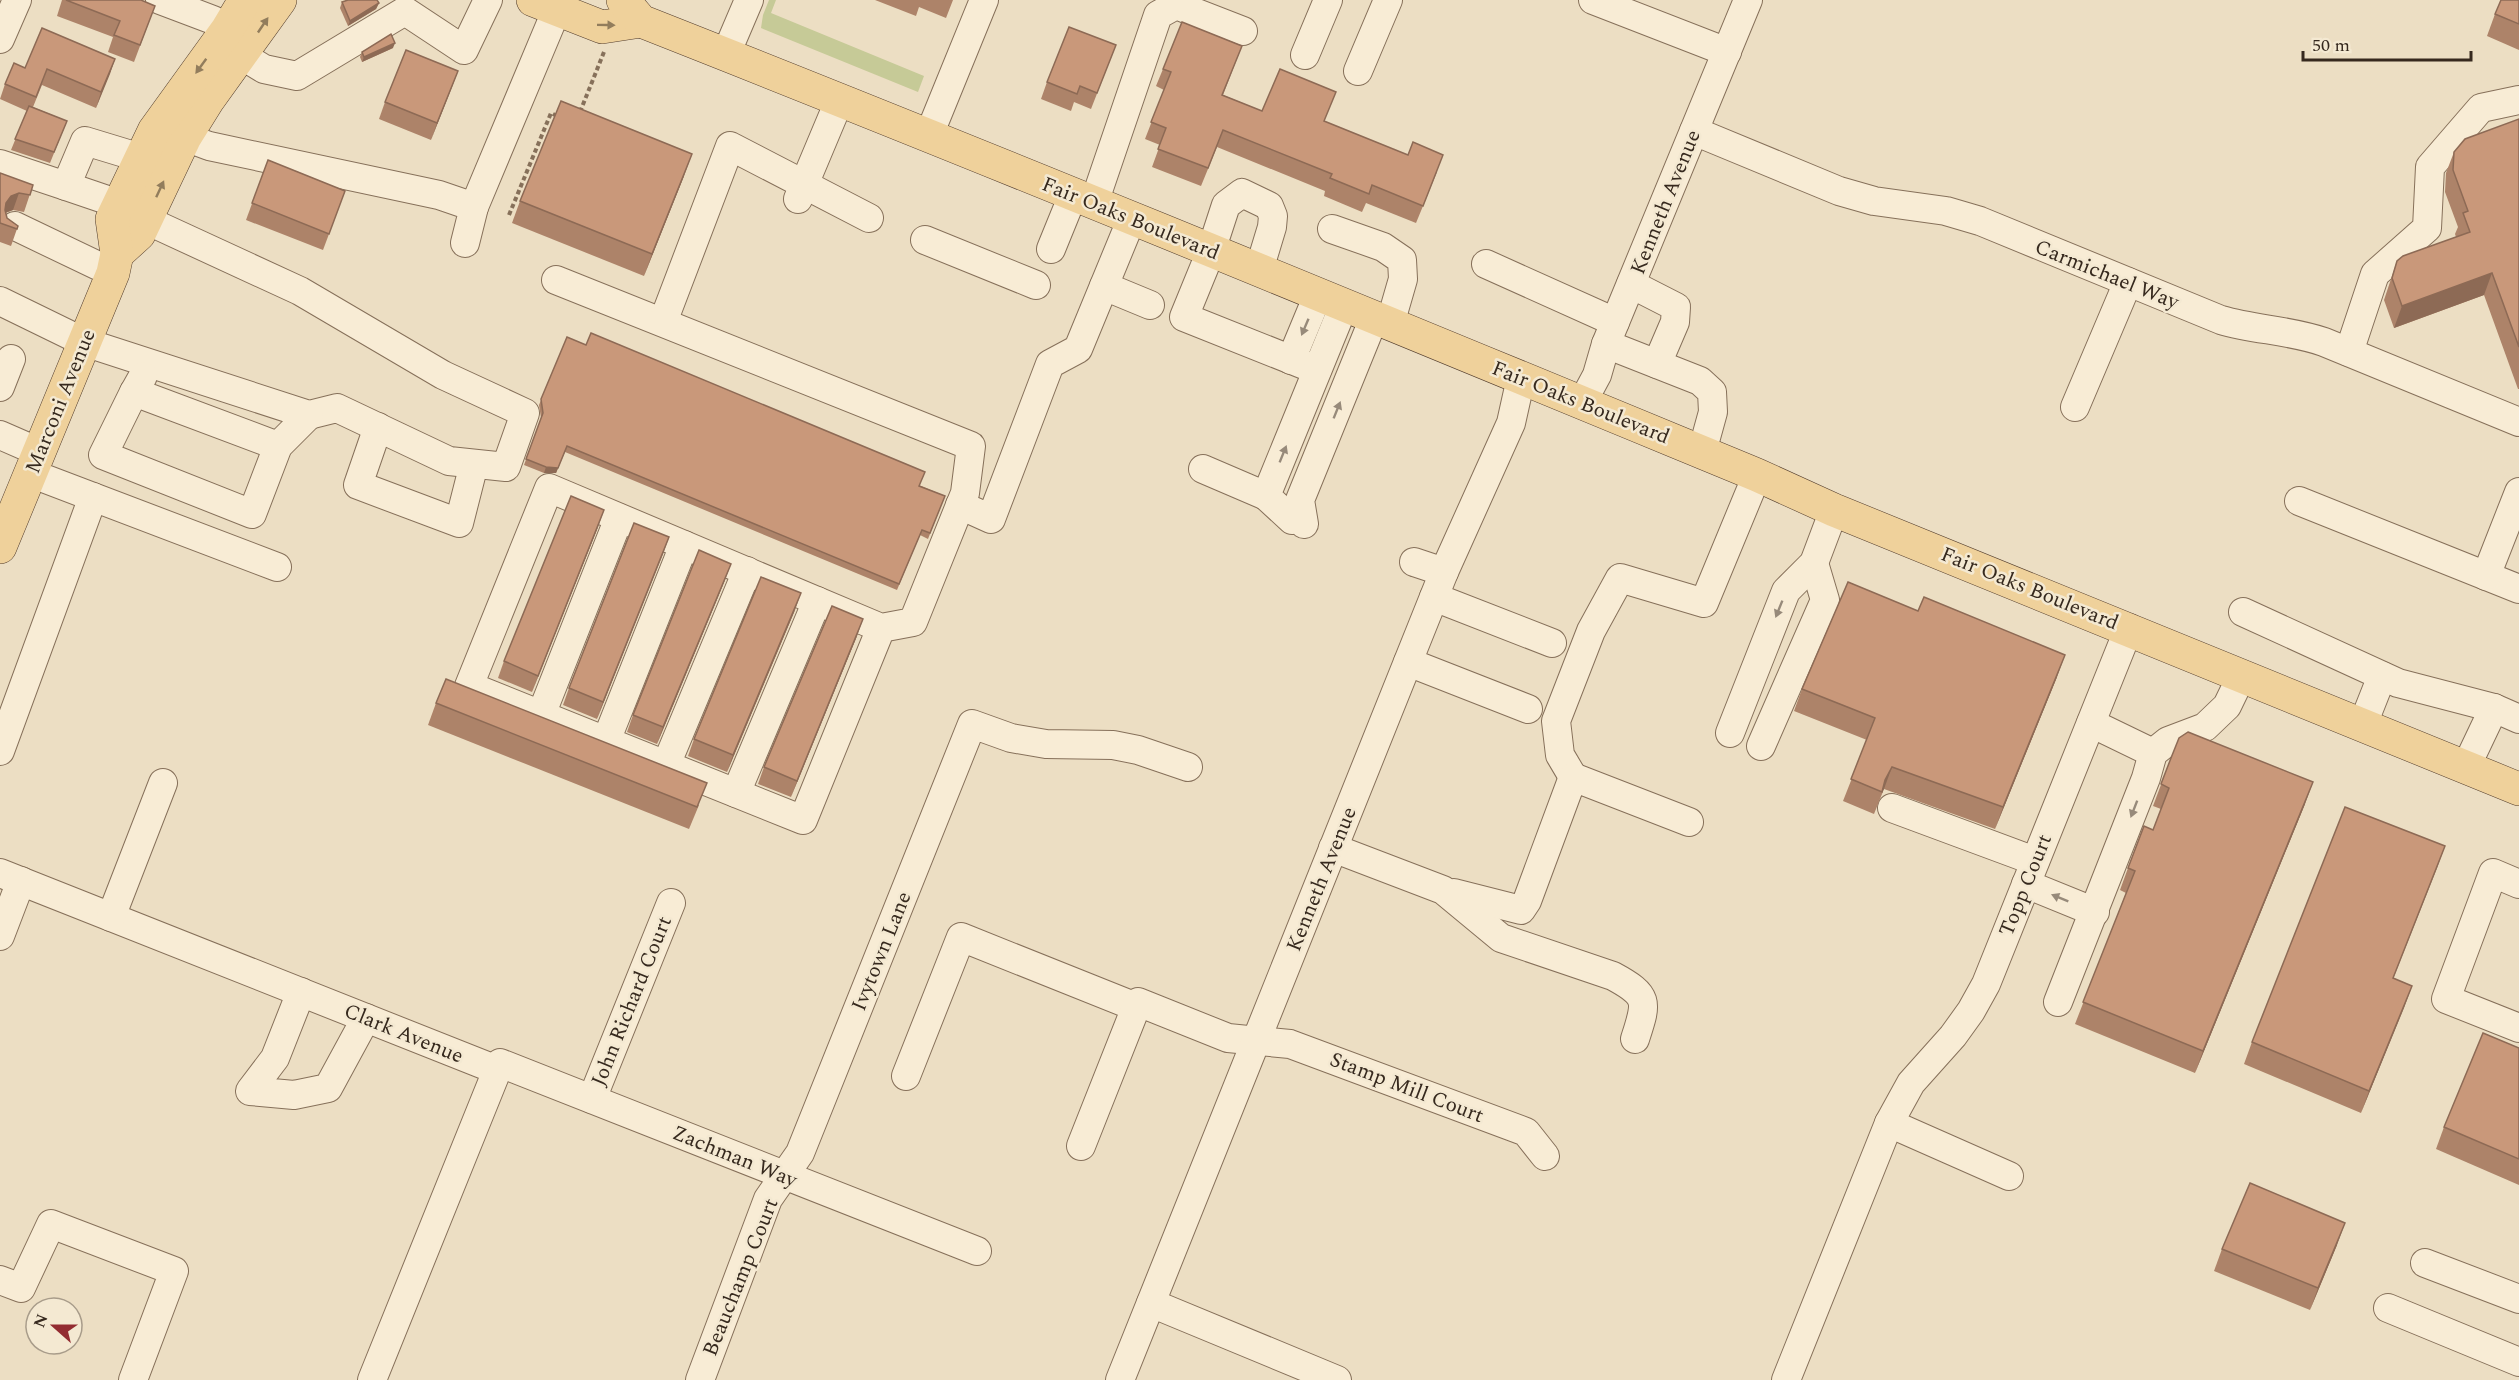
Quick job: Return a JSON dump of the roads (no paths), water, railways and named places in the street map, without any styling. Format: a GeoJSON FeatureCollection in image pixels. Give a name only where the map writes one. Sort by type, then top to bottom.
{"type":"FeatureCollection","features":[{"type":"Feature","properties":{"kind":"main road","name":"Marconi Avenue"},"geometry":{"type":"LineString","coordinates":[[133,212],[208,100],[234,43],[245,0]]}},
{"type":"Feature","properties":{"kind":"main road","name":"Marconi Avenue"},"geometry":{"type":"LineString","coordinates":[[0,547],[115,263],[140,234],[133,212],[141,158],[154,130],[234,43],[280,0]]}},
{"type":"Feature","properties":{"kind":"main road","name":"Fair Oaks Boulevard"},"geometry":{"type":"LineString","coordinates":[[545,5],[602,27],[632,10],[726,54],[1259,270],[1702,452],[1834,510],[2129,628],[2519,789]]}},
{"type":"Feature","properties":{"kind":"street"},"geometry":{"type":"LineString","coordinates":[[0,39],[17,0]]}},
{"type":"Feature","properties":{"kind":"street"},"geometry":{"type":"LineString","coordinates":[[174,2],[213,20],[234,43],[264,69],[297,76],[405,11],[464,50],[488,0]]}},
{"type":"Feature","properties":{"kind":"street"},"geometry":{"type":"LineString","coordinates":[[726,54],[749,0]]}},
{"type":"Feature","properties":{"kind":"street"},"geometry":{"type":"LineString","coordinates":[[929,135],[984,0]]}},
{"type":"Feature","properties":{"kind":"street"},"geometry":{"type":"LineString","coordinates":[[1305,55],[1328,0]]}},
{"type":"Feature","properties":{"kind":"street"},"geometry":{"type":"LineString","coordinates":[[1358,71],[1388,0]]}},
{"type":"Feature","properties":{"kind":"street"},"geometry":{"type":"LineString","coordinates":[[1593,0],[1727,52]]}},
{"type":"Feature","properties":{"kind":"street","name":"Kenneth Avenue"},"geometry":{"type":"LineString","coordinates":[[1582,403],[1597,375],[1611,333],[1727,52],[1740,2]]}},
{"type":"Feature","properties":{"kind":"street"},"geometry":{"type":"LineString","coordinates":[[465,243],[474,207],[545,5]]}},
{"type":"Feature","properties":{"kind":"street"},"geometry":{"type":"LineString","coordinates":[[1051,249],[1083,199],[1158,15],[1176,5],[1243,31]]}},
{"type":"Feature","properties":{"kind":"street"},"geometry":{"type":"LineString","coordinates":[[800,192],[840,99]]}},
{"type":"Feature","properties":{"kind":"street"},"geometry":{"type":"LineString","coordinates":[[2349,352],[2375,274],[2427,228],[2430,167],[2481,108],[2519,100]]}},
{"type":"Feature","properties":{"kind":"street","name":"Carmichael Way"},"geometry":{"type":"LineString","coordinates":[[1694,131],[1848,193],[1874,201],[1946,211],[1980,222],[2221,320],[2258,329],[2309,336],[2519,422]]}},
{"type":"Feature","properties":{"kind":"street"},"geometry":{"type":"LineString","coordinates":[[185,137],[209,146],[439,195],[474,207]]}},
{"type":"Feature","properties":{"kind":"street"},"geometry":{"type":"LineString","coordinates":[[66,186],[85,141],[141,158]]}},
{"type":"Feature","properties":{"kind":"street"},"geometry":{"type":"LineString","coordinates":[[663,322],[730,146],[800,192],[869,218]]}},
{"type":"Feature","properties":{"kind":"street"},"geometry":{"type":"LineString","coordinates":[[0,164],[133,212],[300,291],[443,375],[525,413],[506,467],[449,461],[337,408],[309,415],[278,446],[252,514],[103,455],[150,363]]}},
{"type":"Feature","properties":{"kind":"street"},"geometry":{"type":"LineString","coordinates":[[1259,270],[1273,216],[1269,206],[1242,193],[1226,205],[1211,251],[1184,317],[1317,370]]}},
{"type":"Feature","properties":{"kind":"street"},"geometry":{"type":"LineString","coordinates":[[960,505],[991,519],[1050,364],[1078,349],[1132,218]]}},
{"type":"Feature","properties":{"kind":"street"},"geometry":{"type":"LineString","coordinates":[[15,226],[115,263]]}},
{"type":"Feature","properties":{"kind":"street"},"geometry":{"type":"LineString","coordinates":[[1203,470],[1266,496],[1298,522],[1300,500],[1403,279],[1402,260],[1383,247],[1332,229]]}},
{"type":"Feature","properties":{"kind":"street"},"geometry":{"type":"LineString","coordinates":[[925,240],[1036,285]]}},
{"type":"Feature","properties":{"kind":"street"},"geometry":{"type":"LineString","coordinates":[[1486,264],[1611,333],[1657,364],[1700,381],[1712,392],[1713,412],[1702,452]]}},
{"type":"Feature","properties":{"kind":"street"},"geometry":{"type":"LineString","coordinates":[[556,280],[971,446],[965,493],[913,622],[881,628],[549,488],[469,686],[803,820],[881,628]]}},
{"type":"Feature","properties":{"kind":"street"},"geometry":{"type":"LineString","coordinates":[[2075,406],[2128,282]]}},
{"type":"Feature","properties":{"kind":"street"},"geometry":{"type":"LineString","coordinates":[[1631,284],[1676,307],[1675,322],[1657,364]]}},
{"type":"Feature","properties":{"kind":"street"},"geometry":{"type":"LineString","coordinates":[[1104,286],[1150,305]]}},
{"type":"Feature","properties":{"kind":"street"},"geometry":{"type":"LineString","coordinates":[[1291,360],[1331,300]]}},
{"type":"Feature","properties":{"kind":"street"},"geometry":{"type":"LineString","coordinates":[[1266,496],[1317,370],[1331,300]]}},
{"type":"Feature","properties":{"kind":"street"},"geometry":{"type":"LineString","coordinates":[[0,301],[84,342],[309,415]]}},
{"type":"Feature","properties":{"kind":"street"},"geometry":{"type":"LineString","coordinates":[[0,387],[11,359]]}},
{"type":"Feature","properties":{"kind":"street","name":"Kenneth Avenue"},"geometry":{"type":"LineString","coordinates":[[1120,1380],[1439,585],[1511,423],[1521,378]]}},
{"type":"Feature","properties":{"kind":"street"},"geometry":{"type":"LineString","coordinates":[[134,392],[278,446]]}},
{"type":"Feature","properties":{"kind":"street"},"geometry":{"type":"LineString","coordinates":[[378,427],[358,485],[459,523],[474,464]]}},
{"type":"Feature","properties":{"kind":"street"},"geometry":{"type":"LineString","coordinates":[[0,435],[35,463],[93,497],[277,567]]}},
{"type":"Feature","properties":{"kind":"street"},"geometry":{"type":"LineString","coordinates":[[1689,822],[1573,777],[1560,755],[1556,721],[1591,631],[1620,578],[1704,603],[1757,475]]}},
{"type":"Feature","properties":{"kind":"street"},"geometry":{"type":"LineString","coordinates":[[2486,576],[2519,492]]}},
{"type":"Feature","properties":{"kind":"street"},"geometry":{"type":"LineString","coordinates":[[0,751],[93,497]]}},
{"type":"Feature","properties":{"kind":"street"},"geometry":{"type":"LineString","coordinates":[[2299,501],[2519,589]]}},
{"type":"Feature","properties":{"kind":"street"},"geometry":{"type":"LineString","coordinates":[[1730,733],[1786,591],[1814,563],[1834,510]]}},
{"type":"Feature","properties":{"kind":"street"},"geometry":{"type":"LineString","coordinates":[[541,715],[620,518]]}},
{"type":"Feature","properties":{"kind":"street"},"geometry":{"type":"LineString","coordinates":[[606,741],[684,545]]}},
{"type":"Feature","properties":{"kind":"street"},"geometry":{"type":"LineString","coordinates":[[1414,562],[1439,585],[1552,643]]}},
{"type":"Feature","properties":{"kind":"street"},"geometry":{"type":"LineString","coordinates":[[1761,746],[1825,600],[1814,563]]}},
{"type":"Feature","properties":{"kind":"street"},"geometry":{"type":"LineString","coordinates":[[666,765],[747,571]]}},
{"type":"Feature","properties":{"kind":"street"},"geometry":{"type":"LineString","coordinates":[[736,793],[817,601]]}},
{"type":"Feature","properties":{"kind":"street"},"geometry":{"type":"LineString","coordinates":[[2243,612],[2398,683],[2507,714],[2466,767]]}},
{"type":"Feature","properties":{"kind":"street","name":"Topp Court"},"geometry":{"type":"LineString","coordinates":[[1786,1380],[1889,1123],[1911,1083],[1971,1011],[1986,984],[2129,628]]}},
{"type":"Feature","properties":{"kind":"street"},"geometry":{"type":"LineString","coordinates":[[1408,662],[1528,709]]}},
{"type":"Feature","properties":{"kind":"street"},"geometry":{"type":"LineString","coordinates":[[2058,1002],[2095,912],[2146,778],[2153,753],[2168,741],[2205,727],[2227,706],[2242,675]]}},
{"type":"Feature","properties":{"kind":"street"},"geometry":{"type":"LineString","coordinates":[[2363,724],[2382,676]]}},
{"type":"Feature","properties":{"kind":"street"},"geometry":{"type":"LineString","coordinates":[[2091,723],[2153,753]]}},
{"type":"Feature","properties":{"kind":"street","name":"Ivytown Lane"},"geometry":{"type":"LineString","coordinates":[[784,1175],[800,1153],[972,724],[1011,738],[1046,744],[1113,745],[1138,750],[1188,767]]}},
{"type":"Feature","properties":{"kind":"street"},"geometry":{"type":"LineString","coordinates":[[1333,848],[1443,891],[1521,910],[1527,901],[1573,777]]}},
{"type":"Feature","properties":{"kind":"street"},"geometry":{"type":"LineString","coordinates":[[111,917],[163,783]]}},
{"type":"Feature","properties":{"kind":"street"},"geometry":{"type":"LineString","coordinates":[[1892,808],[2030,873],[2095,912]]}},
{"type":"Feature","properties":{"kind":"street"},"geometry":{"type":"LineString","coordinates":[[2519,884],[2493,873],[2446,999],[2519,1029]]}},
{"type":"Feature","properties":{"kind":"street"},"geometry":{"type":"LineString","coordinates":[[0,936],[10,877]]}},
{"type":"Feature","properties":{"kind":"street","name":"Clark Avenue"},"geometry":{"type":"LineString","coordinates":[[10,877],[497,1070]]}},
{"type":"Feature","properties":{"kind":"street"},"geometry":{"type":"LineString","coordinates":[[1443,891],[1501,938],[1613,976],[1628,985],[1641,997],[1646,1008],[1635,1039]]}},
{"type":"Feature","properties":{"kind":"street","name":"John Richard Court"},"geometry":{"type":"LineString","coordinates":[[592,1099],[671,903]]}},
{"type":"Feature","properties":{"kind":"street"},"geometry":{"type":"LineString","coordinates":[[906,1076],[961,937],[1136,1007],[1081,1146]]}},
{"type":"Feature","properties":{"kind":"street"},"geometry":{"type":"LineString","coordinates":[[302,992],[275,1059],[250,1091],[294,1095],[328,1088],[366,1018]]}},
{"type":"Feature","properties":{"kind":"street","name":"Stamp Mill Court"},"geometry":{"type":"LineString","coordinates":[[1136,1007],[1138,1002],[1228,1038],[1290,1044],[1526,1132],[1545,1156]]}},
{"type":"Feature","properties":{"kind":"street","name":"Zachman Way"},"geometry":{"type":"LineString","coordinates":[[497,1070],[500,1063],[977,1251]]}},
{"type":"Feature","properties":{"kind":"street"},"geometry":{"type":"LineString","coordinates":[[372,1380],[497,1070]]}},
{"type":"Feature","properties":{"kind":"street"},"geometry":{"type":"LineString","coordinates":[[1889,1123],[2008,1176]]}},
{"type":"Feature","properties":{"kind":"street","name":"Beauchamp Court"},"geometry":{"type":"LineString","coordinates":[[700,1380],[768,1199],[784,1175]]}},
{"type":"Feature","properties":{"kind":"street"},"geometry":{"type":"LineString","coordinates":[[0,1280],[21,1288],[51,1224],[174,1271],[133,1380]]}},
{"type":"Feature","properties":{"kind":"street"},"geometry":{"type":"LineString","coordinates":[[2425,1263],[2519,1299]]}},
{"type":"Feature","properties":{"kind":"street"},"geometry":{"type":"LineString","coordinates":[[1151,1303],[1337,1380]]}},
{"type":"Feature","properties":{"kind":"street"},"geometry":{"type":"LineString","coordinates":[[2388,1308],[2519,1362]]}}]}
